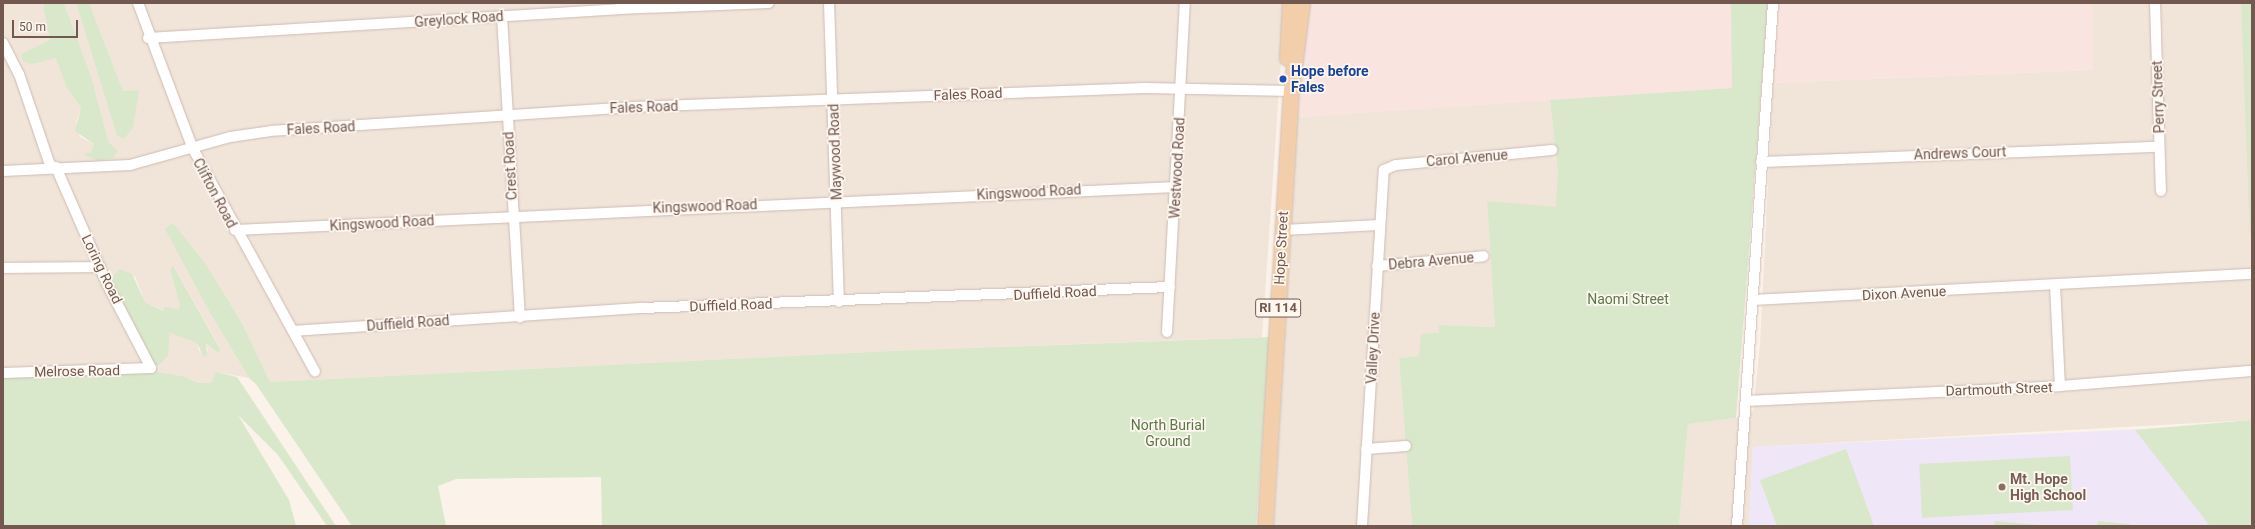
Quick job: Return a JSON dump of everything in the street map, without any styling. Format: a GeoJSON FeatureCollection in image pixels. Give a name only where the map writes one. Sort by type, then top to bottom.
{"type":"FeatureCollection","features":[{"type":"Feature","properties":{"kind":"main road","name":"Hope Street"},"geometry":{"type":"LineString","coordinates":[[1290,3],[1286,80],[1291,91]]}},
{"type":"Feature","properties":{"kind":"main road","name":"Hope Street"},"geometry":{"type":"LineString","coordinates":[[1265,526],[1291,91],[1302,3]]}},
{"type":"Feature","properties":{"kind":"street","name":"Clifton Road"},"geometry":{"type":"LineString","coordinates":[[138,3],[148,38],[192,147],[235,230],[315,372]]}},
{"type":"Feature","properties":{"kind":"street","name":"Greylock Road"},"geometry":{"type":"LineString","coordinates":[[148,38],[502,16],[769,3]]}},
{"type":"Feature","properties":{"kind":"street","name":"Maywood Road"},"geometry":{"type":"LineString","coordinates":[[829,3],[834,100],[839,302]]}},
{"type":"Feature","properties":{"kind":"street","name":"Westwood Road"},"geometry":{"type":"LineString","coordinates":[[1167,332],[1186,3]]}},
{"type":"Feature","properties":{"kind":"street"},"geometry":{"type":"LineString","coordinates":[[1737,526],[1773,3]]}},
{"type":"Feature","properties":{"kind":"street","name":"Perry Street"},"geometry":{"type":"LineString","coordinates":[[2155,3],[2161,191]]}},
{"type":"Feature","properties":{"kind":"street","name":"Crest Road"},"geometry":{"type":"LineString","coordinates":[[502,16],[512,216],[520,317]]}},
{"type":"Feature","properties":{"kind":"street","name":"Loring Road"},"geometry":{"type":"LineString","coordinates":[[4,48],[19,74],[53,167],[100,267],[151,368]]}},
{"type":"Feature","properties":{"kind":"street","name":"Fales Road"},"geometry":{"type":"LineString","coordinates":[[3,171],[53,167],[130,165],[192,147],[271,131],[507,115],[834,100],[1180,88],[1291,91]]}},
{"type":"Feature","properties":{"kind":"street","name":"Andrews Court"},"geometry":{"type":"LineString","coordinates":[[1761,162],[2159,146]]}},
{"type":"Feature","properties":{"kind":"street","name":"Carol Avenue"},"geometry":{"type":"LineString","coordinates":[[1384,170],[1396,165],[1552,150]]}},
{"type":"Feature","properties":{"kind":"street","name":"Valley Drive"},"geometry":{"type":"LineString","coordinates":[[1362,526],[1379,225],[1384,170]]}},
{"type":"Feature","properties":{"kind":"street","name":"Kingswood Road"},"geometry":{"type":"LineString","coordinates":[[235,230],[837,201],[1176,187]]}},
{"type":"Feature","properties":{"kind":"street"},"geometry":{"type":"LineString","coordinates":[[1282,230],[1379,225]]}},
{"type":"Feature","properties":{"kind":"street","name":"Debra Avenue"},"geometry":{"type":"LineString","coordinates":[[1377,266],[1484,256]]}},
{"type":"Feature","properties":{"kind":"street"},"geometry":{"type":"LineString","coordinates":[[3,268],[100,267]]}},
{"type":"Feature","properties":{"kind":"street","name":"Dixon Avenue"},"geometry":{"type":"LineString","coordinates":[[1753,300],[2252,274]]}},
{"type":"Feature","properties":{"kind":"street"},"geometry":{"type":"LineString","coordinates":[[2055,285],[2060,386]]}},
{"type":"Feature","properties":{"kind":"street","name":"Duffield Road"},"geometry":{"type":"LineString","coordinates":[[293,331],[520,317],[1170,287]]}},
{"type":"Feature","properties":{"kind":"street","name":"Melrose Road"},"geometry":{"type":"LineString","coordinates":[[3,373],[151,368]]}},
{"type":"Feature","properties":{"kind":"street","name":"Dartmouth Street"},"geometry":{"type":"LineString","coordinates":[[1746,401],[2060,386],[2252,371]]}},
{"type":"Feature","properties":{"kind":"street"},"geometry":{"type":"LineString","coordinates":[[1366,449],[1406,446]]}},
{"type":"Feature","properties":{"kind":"shaded area"},"geometry":{"type":"Polygon","coordinates":[[[3,3],[43,3],[51,33],[50,41],[21,54],[32,64],[48,58],[56,57],[61,63],[67,88],[81,108],[76,123],[80,137],[94,144],[91,152],[84,154],[118,151],[108,141],[92,79],[64,3],[76,3],[117,136],[123,139],[139,90],[123,91],[89,3],[1285,3],[1262,337],[891,351],[270,382],[242,323],[207,266],[213,318],[249,378],[216,372],[211,383],[198,383],[185,377],[3,378],[3,3]],[[174,266],[170,270],[180,306],[178,309],[165,308],[164,311],[145,302],[135,276],[113,282],[126,303],[152,365],[169,349],[170,333],[197,343],[199,351],[208,351],[206,343],[215,351],[220,348],[174,266]]]}},
{"type":"Feature","properties":{"kind":"shaded area"},"geometry":{"type":"Polygon","coordinates":[[[1307,3],[1731,3],[1733,88],[1298,117],[1307,3]]]}},
{"type":"Feature","properties":{"kind":"shaded area"},"geometry":{"type":"Polygon","coordinates":[[[1779,3],[2092,3],[2093,70],[1773,83],[1779,3]]]}},
{"type":"Feature","properties":{"kind":"shaded area"},"geometry":{"type":"Polygon","coordinates":[[[2092,3],[2241,3],[2252,234],[2252,420],[1753,447],[1749,526],[1679,526],[1688,424],[1736,418],[1753,411],[1760,345],[1773,83],[2093,70],[2092,3]]]}},
{"type":"Feature","properties":{"kind":"shaded area"},"geometry":{"type":"Polygon","coordinates":[[[1550,100],[1562,209],[1487,201],[1495,327],[1439,325],[1439,354],[1399,358],[1412,526],[1274,526],[1298,117],[1550,100]]]}},
{"type":"Feature","properties":{"kind":"shaded area","name":"Mt. Hope High School"},"geometry":{"type":"Polygon","coordinates":[[[2252,424],[2252,526],[1749,526],[1753,447],[2252,424]]]}},
{"type":"Feature","properties":{"kind":"green space"},"geometry":{"type":"Polygon","coordinates":[[[43,3],[64,3],[92,79],[108,141],[118,151],[113,158],[98,161],[83,154],[91,152],[94,144],[75,131],[81,108],[67,88],[56,58],[32,64],[23,62],[21,54],[50,40],[43,3]]]}},
{"type":"Feature","properties":{"kind":"green space"},"geometry":{"type":"Polygon","coordinates":[[[76,3],[89,3],[123,91],[139,90],[133,127],[124,139],[117,136],[76,3]]]}},
{"type":"Feature","properties":{"kind":"green space","name":"Naomi Street"},"geometry":{"type":"Polygon","coordinates":[[[1731,3],[1768,3],[1736,418],[1688,424],[1679,526],[1412,526],[1399,358],[1419,356],[1421,334],[1439,333],[1439,325],[1495,327],[1487,201],[1556,207],[1558,173],[1550,100],[1732,88],[1731,3]]]}},
{"type":"Feature","properties":{"kind":"green space"},"geometry":{"type":"Polygon","coordinates":[[[2241,3],[2252,3],[2252,234],[2250,234],[2241,3]]]}},
{"type":"Feature","properties":{"kind":"green space","name":"North Burial Ground"},"geometry":{"type":"Polygon","coordinates":[[[173,223],[207,266],[242,323],[270,382],[891,351],[1270,337],[1256,526],[602,526],[601,477],[456,479],[438,486],[446,526],[352,526],[256,384],[249,378],[213,318],[165,229],[173,223]]]}},
{"type":"Feature","properties":{"kind":"green space"},"geometry":{"type":"Polygon","coordinates":[[[173,265],[220,349],[218,353],[206,343],[207,355],[204,357],[197,343],[170,333],[168,356],[159,365],[151,365],[112,278],[120,269],[132,274],[145,302],[163,311],[165,307],[178,309],[180,306],[170,270],[173,265]]]}},
{"type":"Feature","properties":{"kind":"green space"},"geometry":{"type":"Polygon","coordinates":[[[151,371],[185,377],[198,383],[211,383],[216,372],[237,377],[336,526],[327,526],[278,455],[238,415],[289,500],[296,526],[3,526],[3,378],[151,371]]]}},
{"type":"Feature","properties":{"kind":"green space"},"geometry":{"type":"Polygon","coordinates":[[[2252,420],[2252,526],[2210,526],[2135,430],[2252,420]]]}},
{"type":"Feature","properties":{"kind":"green space"},"geometry":{"type":"Polygon","coordinates":[[[1846,449],[1874,526],[1777,526],[1760,480],[1846,449]]]}},
{"type":"Feature","properties":{"kind":"green space"},"geometry":{"type":"Polygon","coordinates":[[[2070,456],[2073,510],[1922,518],[1919,464],[2070,456]]]}},
{"type":"Feature","properties":{"kind":"green space"},"geometry":{"type":"Polygon","coordinates":[[[1995,521],[2049,526],[1994,526],[1995,521]]]}},
{"type":"Feature","properties":{"kind":"green space"},"geometry":{"type":"Polygon","coordinates":[[[2098,521],[2129,524],[2133,526],[2097,526],[2098,521]]]}},
{"type":"Feature","properties":{"kind":"place","name":"Hope before Fales"},"geometry":{"type":"Point","coordinates":[1283,79]}},
{"type":"Feature","properties":{"kind":"place","name":"Mt. Hope High School"},"geometry":{"type":"Point","coordinates":[2002,487]}}]}
